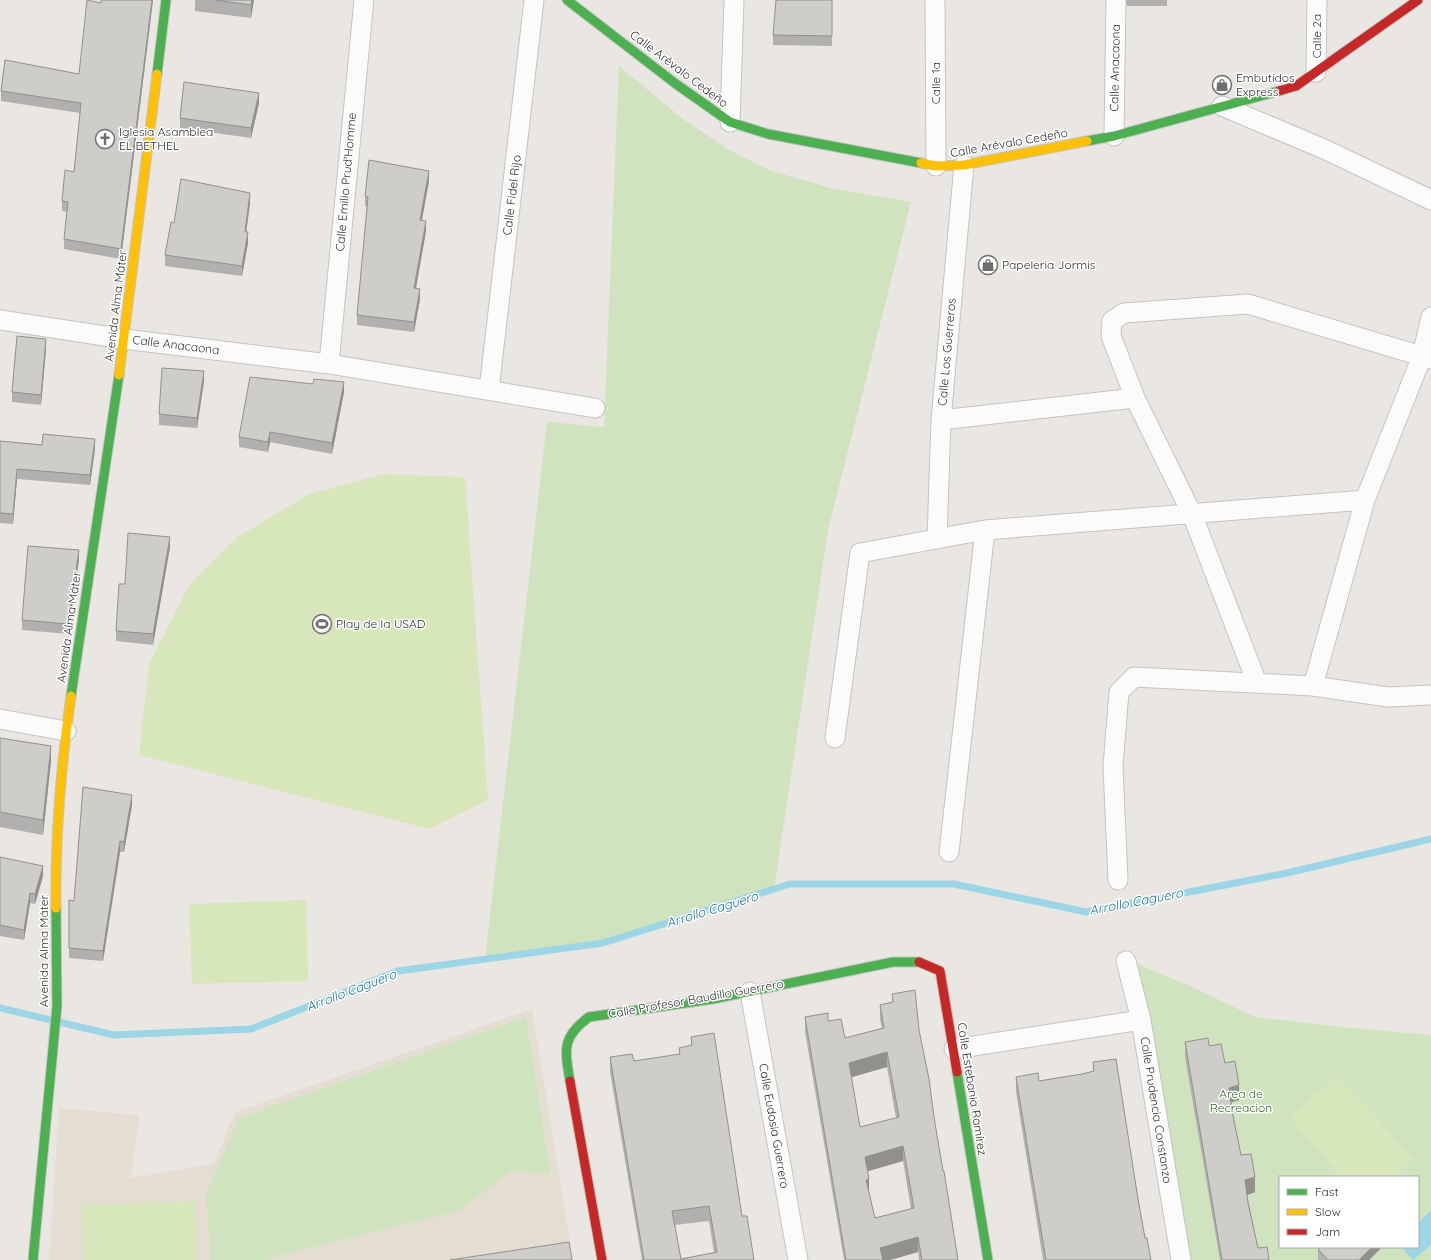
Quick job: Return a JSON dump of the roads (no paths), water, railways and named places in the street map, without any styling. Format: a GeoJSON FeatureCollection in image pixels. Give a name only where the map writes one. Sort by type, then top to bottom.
{"type":"FeatureCollection","features":[{"type":"Feature","properties":{"kind":"street","name":"Avenida Alma Máter"},"geometry":{"type":"LineString","coordinates":[[33,1260],[57,1006],[55,851],[66,730],[124,339],[166,0]]}},
{"type":"Feature","properties":{"kind":"street","name":"Calle Emilio Prud'Homme"},"geometry":{"type":"LineString","coordinates":[[329,364],[364,0]]}},
{"type":"Feature","properties":{"kind":"street","name":"Calle Fidel Rijo"},"geometry":{"type":"LineString","coordinates":[[489,390],[534,0]]}},
{"type":"Feature","properties":{"kind":"street","name":"Calle Arévalo Cedeño"},"geometry":{"type":"LineString","coordinates":[[567,0],[676,84],[730,122],[768,134],[936,166],[964,165],[1114,136],[1296,86],[1418,0]]}},
{"type":"Feature","properties":{"kind":"street"},"geometry":{"type":"LineString","coordinates":[[730,122],[734,0]]}},
{"type":"Feature","properties":{"kind":"street","name":"Calle 1a"},"geometry":{"type":"LineString","coordinates":[[935,0],[936,166]]}},
{"type":"Feature","properties":{"kind":"street","name":"Calle Anacaona"},"geometry":{"type":"LineString","coordinates":[[1114,136],[1116,0]]}},
{"type":"Feature","properties":{"kind":"street","name":"Calle 2a"},"geometry":{"type":"LineString","coordinates":[[1316,72],[1317,0]]}},
{"type":"Feature","properties":{"kind":"street"},"geometry":{"type":"LineString","coordinates":[[1222,106],[1324,149],[1431,200]]}},
{"type":"Feature","properties":{"kind":"street","name":"Calle Los Guerreros"},"geometry":{"type":"LineString","coordinates":[[937,539],[941,420],[964,165]]}},
{"type":"Feature","properties":{"kind":"street"},"geometry":{"type":"LineString","coordinates":[[1257,683],[1192,514],[1136,398],[1111,336],[1112,321],[1124,313],[1248,304],[1426,358]]}},
{"type":"Feature","properties":{"kind":"street"},"geometry":{"type":"LineString","coordinates":[[1312,686],[1366,500],[1426,358],[1431,317]]}},
{"type":"Feature","properties":{"kind":"street","name":"Calle Anacaona"},"geometry":{"type":"LineString","coordinates":[[0,320],[124,339],[329,364],[594,408]]}},
{"type":"Feature","properties":{"kind":"street"},"geometry":{"type":"LineString","coordinates":[[941,420],[1136,398]]}},
{"type":"Feature","properties":{"kind":"street"},"geometry":{"type":"LineString","coordinates":[[835,738],[860,553],[984,530],[1366,500]]}},
{"type":"Feature","properties":{"kind":"street"},"geometry":{"type":"LineString","coordinates":[[949,852],[984,530]]}},
{"type":"Feature","properties":{"kind":"street"},"geometry":{"type":"LineString","coordinates":[[1118,880],[1113,766],[1119,692],[1134,677],[1312,686],[1388,697],[1431,695]]}},
{"type":"Feature","properties":{"kind":"street"},"geometry":{"type":"LineString","coordinates":[[0,719],[66,730]]}},
{"type":"Feature","properties":{"kind":"street","name":"Calle Estebania Ramírez"},"geometry":{"type":"LineString","coordinates":[[893,962],[923,961],[940,971],[988,1260]]}},
{"type":"Feature","properties":{"kind":"street","name":"Calle Prudencia Constanzo"},"geometry":{"type":"LineString","coordinates":[[1126,961],[1141,1020],[1181,1260]]}},
{"type":"Feature","properties":{"kind":"street","name":"Calle Profesor Baudillo Guerrero"},"geometry":{"type":"LineString","coordinates":[[602,1260],[565,1052],[570,1035],[577,1025],[589,1017],[750,992],[893,962]]}},
{"type":"Feature","properties":{"kind":"street","name":"Calle Eudosia Guerrero"},"geometry":{"type":"LineString","coordinates":[[750,992],[798,1260]]}},
{"type":"Feature","properties":{"kind":"street"},"geometry":{"type":"LineString","coordinates":[[954,1049],[1141,1020]]}},
{"type":"Feature","properties":{"kind":"water"},"geometry":{"type":"Polygon","coordinates":[[[1431,1210],[1431,1245],[1413,1260],[1402,1248],[1419,1248],[1419,1222],[1431,1210]]]}},
{"type":"Feature","properties":{"kind":"waterway","name":"Arrollo Caguero"},"geometry":{"type":"LineString","coordinates":[[0,1008],[114,1035],[251,1029],[398,971],[603,943],[790,884],[954,884],[1086,912],[1287,873],[1431,839]]}},
{"type":"Feature","properties":{"kind":"place","name":"Embutidos Express"},"geometry":{"type":"Point","coordinates":[1222,85]}},
{"type":"Feature","properties":{"kind":"place","name":"Iglesia Asamblea EL BETHEL"},"geometry":{"type":"Point","coordinates":[105,139]}},
{"type":"Feature","properties":{"kind":"place","name":"Papeleria Jormis"},"geometry":{"type":"Point","coordinates":[988,265]}},
{"type":"Feature","properties":{"kind":"place","name":"Play de la USAD"},"geometry":{"type":"Point","coordinates":[322,624]}},
{"type":"Feature","properties":{"kind":"park label","name":"Area de Recreacion"},"geometry":{"type":"Point","coordinates":[1241,1101]}}]}
